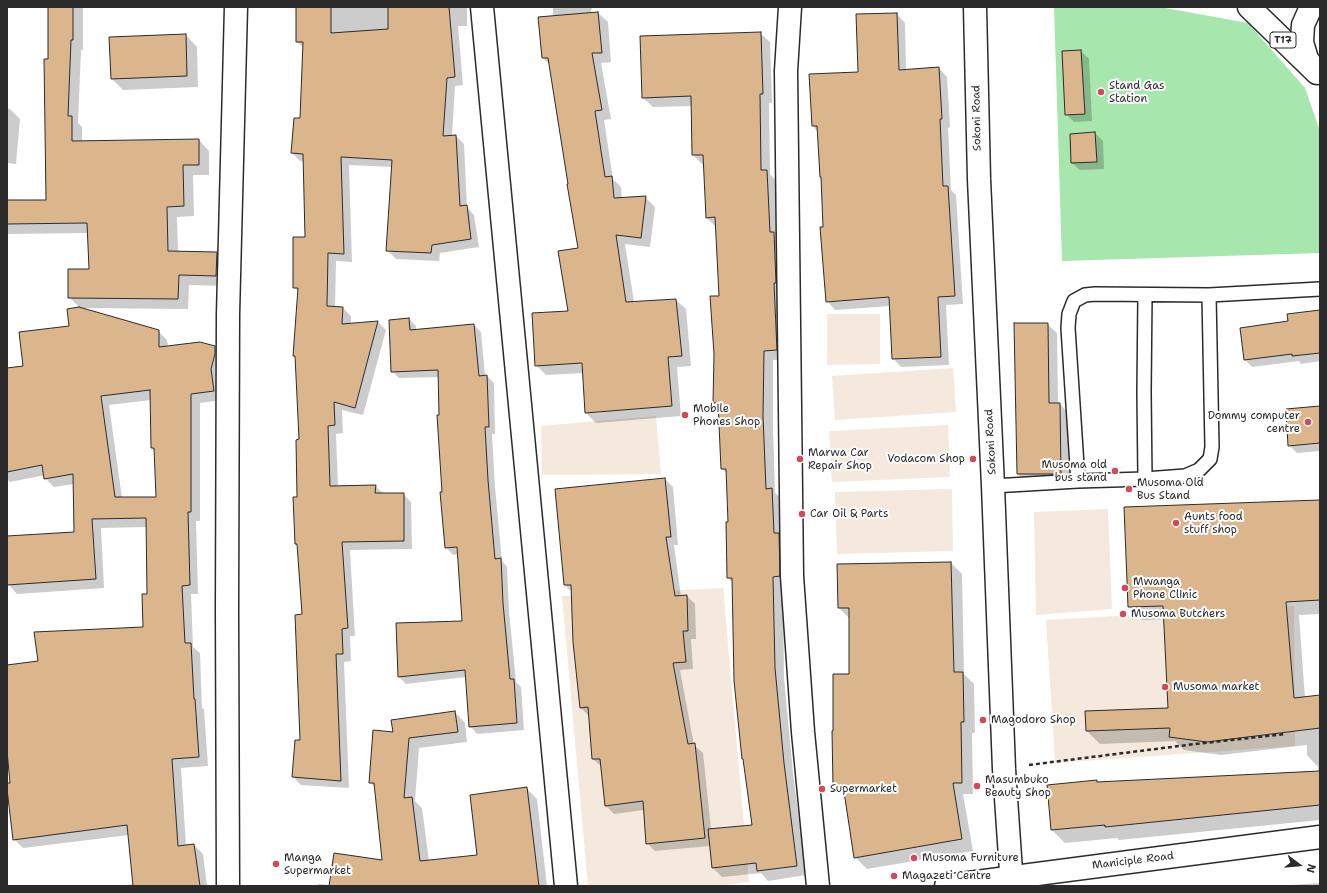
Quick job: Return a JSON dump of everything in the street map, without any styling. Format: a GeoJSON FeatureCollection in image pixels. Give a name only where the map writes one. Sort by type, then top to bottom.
{"type":"FeatureCollection","features":[{"type":"Feature","properties":{"kind":"street"},"geometry":{"type":"LineString","coordinates":[[228,886],[228,314],[236,7]]}},
{"type":"Feature","properties":{"kind":"street"},"geometry":{"type":"LineString","coordinates":[[482,7],[566,886]]}},
{"type":"Feature","properties":{"kind":"street"},"geometry":{"type":"LineString","coordinates":[[790,7],[786,71],[792,576],[803,732],[818,886]]}},
{"type":"Feature","properties":{"kind":"street","name":"Sokoni Road"},"geometry":{"type":"LineString","coordinates":[[975,7],[979,179],[1004,769],[1012,881]]}},
{"type":"Feature","properties":{"kind":"street","name":"T17"},"geometry":{"type":"LineString","coordinates":[[1249,7],[1318,74]]}},
{"type":"Feature","properties":{"kind":"street"},"geometry":{"type":"LineString","coordinates":[[1311,7],[1303,25],[1302,42],[1307,59],[1318,74]]}},
{"type":"Feature","properties":{"kind":"street","name":"Maniciple Road"},"geometry":{"type":"LineString","coordinates":[[946,886],[1012,881],[1320,837]]}},
{"type":"Feature","properties":{"kind":"lane"},"geometry":{"type":"LineString","coordinates":[[1078,481],[1068,328],[1069,314],[1074,301],[1085,295],[1096,294],[1209,295],[1320,288]]}},
{"type":"Feature","properties":{"kind":"lane"},"geometry":{"type":"LineString","coordinates":[[1145,295],[1145,479]]}},
{"type":"Feature","properties":{"kind":"lane"},"geometry":{"type":"LineString","coordinates":[[993,486],[1185,476],[1199,470],[1210,459],[1212,446],[1209,295]]}},
{"type":"Feature","properties":{"kind":"path"},"geometry":{"type":"LineString","coordinates":[[1004,769],[1194,744],[1286,734]]}},
{"type":"Feature","properties":{"kind":"shaded area"},"geometry":{"type":"Polygon","coordinates":[[[827,314],[880,314],[880,364],[827,365],[827,314]]]}},
{"type":"Feature","properties":{"kind":"shaded area"},"geometry":{"type":"Polygon","coordinates":[[[953,368],[956,412],[835,420],[832,376],[953,368]]]}},
{"type":"Feature","properties":{"kind":"shaded area"},"geometry":{"type":"Polygon","coordinates":[[[656,416],[661,474],[542,475],[541,426],[656,416]]]}},
{"type":"Feature","properties":{"kind":"shaded area"},"geometry":{"type":"Polygon","coordinates":[[[948,425],[950,477],[832,482],[829,431],[948,425]]]}},
{"type":"Feature","properties":{"kind":"shaded area"},"geometry":{"type":"Polygon","coordinates":[[[952,489],[953,551],[837,554],[835,492],[952,489]]]}},
{"type":"Feature","properties":{"kind":"shaded area"},"geometry":{"type":"Polygon","coordinates":[[[1108,509],[1112,609],[1036,615],[1034,512],[1108,509]]]}},
{"type":"Feature","properties":{"kind":"shaded area"},"geometry":{"type":"Polygon","coordinates":[[[723,588],[749,882],[717,886],[588,886],[562,596],[723,588]]]}},
{"type":"Feature","properties":{"kind":"shaded area"},"geometry":{"type":"Polygon","coordinates":[[[1294,606],[1295,746],[1055,763],[1046,620],[1294,606]]]}},
{"type":"Feature","properties":{"kind":"green space"},"geometry":{"type":"Polygon","coordinates":[[[1054,7],[1160,7],[1248,23],[1305,88],[1320,131],[1320,253],[1062,261],[1054,7]]]}},
{"type":"Feature","properties":{"kind":"building"},"geometry":{"type":"Polygon","coordinates":[[[48,7],[73,7],[73,40],[71,40],[68,116],[72,116],[72,141],[199,139],[199,165],[183,165],[184,206],[167,207],[168,251],[217,252],[216,276],[179,275],[178,299],[68,298],[68,269],[89,269],[87,223],[7,224],[7,200],[46,200],[44,59],[48,59],[48,7]]]}},
{"type":"Feature","properties":{"kind":"building"},"geometry":{"type":"Polygon","coordinates":[[[296,7],[331,7],[331,33],[388,29],[388,7],[449,7],[455,77],[447,78],[443,136],[456,135],[460,206],[467,205],[471,239],[432,245],[431,253],[386,251],[392,160],[341,157],[344,254],[328,253],[327,306],[343,307],[342,324],[378,321],[355,408],[334,402],[335,425],[328,426],[330,486],[376,485],[375,493],[404,493],[404,541],[342,542],[348,628],[342,629],[343,654],[336,654],[341,781],[292,777],[295,740],[300,740],[295,615],[302,614],[297,544],[295,544],[293,497],[297,497],[296,440],[299,439],[295,356],[293,356],[298,288],[293,288],[293,237],[305,237],[303,154],[291,153],[294,118],[300,118],[303,42],[296,42],[296,7]]]}},
{"type":"Feature","properties":{"kind":"building"},"geometry":{"type":"Polygon","coordinates":[[[598,12],[602,53],[592,53],[602,110],[595,111],[605,177],[612,176],[614,198],[646,196],[641,238],[616,235],[626,302],[676,299],[682,356],[668,357],[672,406],[585,413],[582,363],[535,366],[532,313],[568,311],[558,251],[578,248],[548,58],[542,58],[538,17],[598,12]]]}},
{"type":"Feature","properties":{"kind":"building"},"geometry":{"type":"Polygon","coordinates":[[[897,13],[899,70],[939,67],[942,119],[940,119],[943,186],[948,186],[955,296],[938,297],[941,357],[892,359],[889,297],[826,302],[820,227],[823,227],[821,177],[817,126],[812,126],[809,74],[858,72],[856,14],[897,13]]]}},
{"type":"Feature","properties":{"kind":"building"},"geometry":{"type":"Polygon","coordinates":[[[761,32],[763,94],[760,94],[761,170],[767,170],[770,232],[774,232],[776,283],[774,283],[777,350],[764,351],[763,416],[766,489],[772,488],[774,533],[779,533],[780,576],[773,577],[775,668],[784,763],[797,866],[757,871],[756,863],[712,868],[708,829],[752,825],[742,759],[734,681],[732,578],[727,578],[726,522],[728,522],[726,469],[721,469],[718,403],[713,403],[714,354],[710,296],[719,296],[715,217],[706,218],[703,155],[692,155],[691,96],[642,98],[640,36],[761,32]]]}},
{"type":"Feature","properties":{"kind":"building"},"geometry":{"type":"Polygon","coordinates":[[[186,34],[187,76],[111,79],[109,37],[186,34]]]}},
{"type":"Feature","properties":{"kind":"building"},"geometry":{"type":"Polygon","coordinates":[[[1081,50],[1085,114],[1065,115],[1062,51],[1081,50]]]}},
{"type":"Feature","properties":{"kind":"building"},"geometry":{"type":"Polygon","coordinates":[[[1095,132],[1097,162],[1071,163],[1070,134],[1095,132]]]}},
{"type":"Feature","properties":{"kind":"building"},"geometry":{"type":"Polygon","coordinates":[[[79,307],[159,330],[159,347],[200,342],[215,346],[215,354],[211,369],[214,391],[191,394],[191,512],[188,512],[190,585],[182,586],[185,643],[191,643],[199,757],[172,759],[178,846],[194,844],[200,886],[133,886],[127,825],[13,840],[7,789],[7,783],[10,783],[7,751],[7,665],[38,661],[34,632],[143,627],[142,594],[147,594],[146,518],[92,519],[96,579],[7,585],[7,536],[74,532],[73,474],[44,479],[42,465],[7,472],[7,368],[23,366],[19,332],[69,326],[67,309],[79,307]],[[150,390],[101,396],[115,497],[156,497],[154,448],[151,448],[150,390]]]}},
{"type":"Feature","properties":{"kind":"building"},"geometry":{"type":"Polygon","coordinates":[[[1320,310],[1320,353],[1292,356],[1292,354],[1244,360],[1240,328],[1288,321],[1287,314],[1320,310]]]}},
{"type":"Feature","properties":{"kind":"building"},"geometry":{"type":"Polygon","coordinates":[[[409,318],[410,330],[474,324],[479,376],[487,375],[489,427],[485,427],[488,480],[495,559],[501,558],[503,603],[510,679],[514,679],[517,723],[469,727],[465,670],[398,677],[396,623],[462,621],[457,547],[445,548],[440,492],[442,492],[437,415],[439,415],[438,370],[391,372],[389,320],[409,318]]]}},
{"type":"Feature","properties":{"kind":"building"},"geometry":{"type":"Polygon","coordinates":[[[1014,323],[1048,323],[1049,403],[1060,403],[1061,474],[1017,474],[1014,323]]]}},
{"type":"Feature","properties":{"kind":"building"},"geometry":{"type":"Polygon","coordinates":[[[1320,406],[1320,443],[1288,446],[1286,409],[1320,406]]]}},
{"type":"Feature","properties":{"kind":"building"},"geometry":{"type":"Polygon","coordinates":[[[665,478],[671,537],[666,537],[675,596],[687,595],[688,631],[683,631],[686,662],[673,663],[688,744],[695,743],[705,838],[646,844],[643,801],[605,806],[600,759],[592,759],[588,707],[580,708],[573,642],[571,585],[564,585],[555,489],[665,478]]]}},
{"type":"Feature","properties":{"kind":"building"},"geometry":{"type":"Polygon","coordinates":[[[1320,500],[1320,600],[1286,602],[1294,698],[1320,695],[1320,728],[1207,742],[1169,737],[1170,728],[1086,731],[1085,711],[1168,708],[1163,606],[1128,607],[1124,507],[1320,500]]]}},
{"type":"Feature","properties":{"kind":"building"},"geometry":{"type":"Polygon","coordinates":[[[951,562],[954,672],[963,672],[964,722],[961,722],[962,783],[953,783],[962,839],[854,858],[843,785],[833,786],[833,674],[849,674],[849,608],[838,608],[837,564],[951,562]]]}},
{"type":"Feature","properties":{"kind":"building"},"geometry":{"type":"Polygon","coordinates":[[[455,711],[458,732],[409,738],[404,798],[412,797],[420,861],[477,855],[470,795],[527,787],[539,886],[329,886],[334,853],[382,860],[374,783],[369,783],[373,730],[393,732],[391,720],[455,711]]]}},
{"type":"Feature","properties":{"kind":"building"},"geometry":{"type":"Polygon","coordinates":[[[1320,771],[1320,805],[1105,827],[1105,825],[1051,830],[1047,785],[1097,780],[1097,782],[1320,771]]]}},
{"type":"Feature","properties":{"kind":"place","name":"Stand Gas Station"},"geometry":{"type":"Point","coordinates":[1101,92]}},
{"type":"Feature","properties":{"kind":"place","name":"Mobile Phones Shop"},"geometry":{"type":"Point","coordinates":[685,415]}},
{"type":"Feature","properties":{"kind":"place","name":"Dommy computer centre"},"geometry":{"type":"Point","coordinates":[1308,422]}},
{"type":"Feature","properties":{"kind":"place","name":"Marwa Car Repair Shop"},"geometry":{"type":"Point","coordinates":[800,459]}},
{"type":"Feature","properties":{"kind":"place","name":"Vodacom Shop"},"geometry":{"type":"Point","coordinates":[973,459]}},
{"type":"Feature","properties":{"kind":"place","name":"Musoma old bus stand"},"geometry":{"type":"Point","coordinates":[1115,471]}},
{"type":"Feature","properties":{"kind":"place","name":"Musoma Old Bus Stand"},"geometry":{"type":"Point","coordinates":[1129,489]}},
{"type":"Feature","properties":{"kind":"place","name":"Car Oil & Parts"},"geometry":{"type":"Point","coordinates":[802,514]}},
{"type":"Feature","properties":{"kind":"place","name":"Aunts food stuff shop"},"geometry":{"type":"Point","coordinates":[1176,523]}},
{"type":"Feature","properties":{"kind":"place","name":"Mwanga Phone Clinic"},"geometry":{"type":"Point","coordinates":[1125,588]}},
{"type":"Feature","properties":{"kind":"place","name":"Musoma Butchers"},"geometry":{"type":"Point","coordinates":[1123,614]}},
{"type":"Feature","properties":{"kind":"place","name":"Musoma market"},"geometry":{"type":"Point","coordinates":[1165,687]}},
{"type":"Feature","properties":{"kind":"place","name":"Magodoro Shop"},"geometry":{"type":"Point","coordinates":[983,720]}},
{"type":"Feature","properties":{"kind":"place","name":"Masumbuko Beauty Shop"},"geometry":{"type":"Point","coordinates":[977,786]}},
{"type":"Feature","properties":{"kind":"place","name":"Supermarket"},"geometry":{"type":"Point","coordinates":[822,789]}},
{"type":"Feature","properties":{"kind":"place","name":"Musoma Furniture"},"geometry":{"type":"Point","coordinates":[914,858]}},
{"type":"Feature","properties":{"kind":"place","name":"Manga Supermarket"},"geometry":{"type":"Point","coordinates":[276,864]}},
{"type":"Feature","properties":{"kind":"place","name":"Magazeti Centre"},"geometry":{"type":"Point","coordinates":[894,876]}}]}
